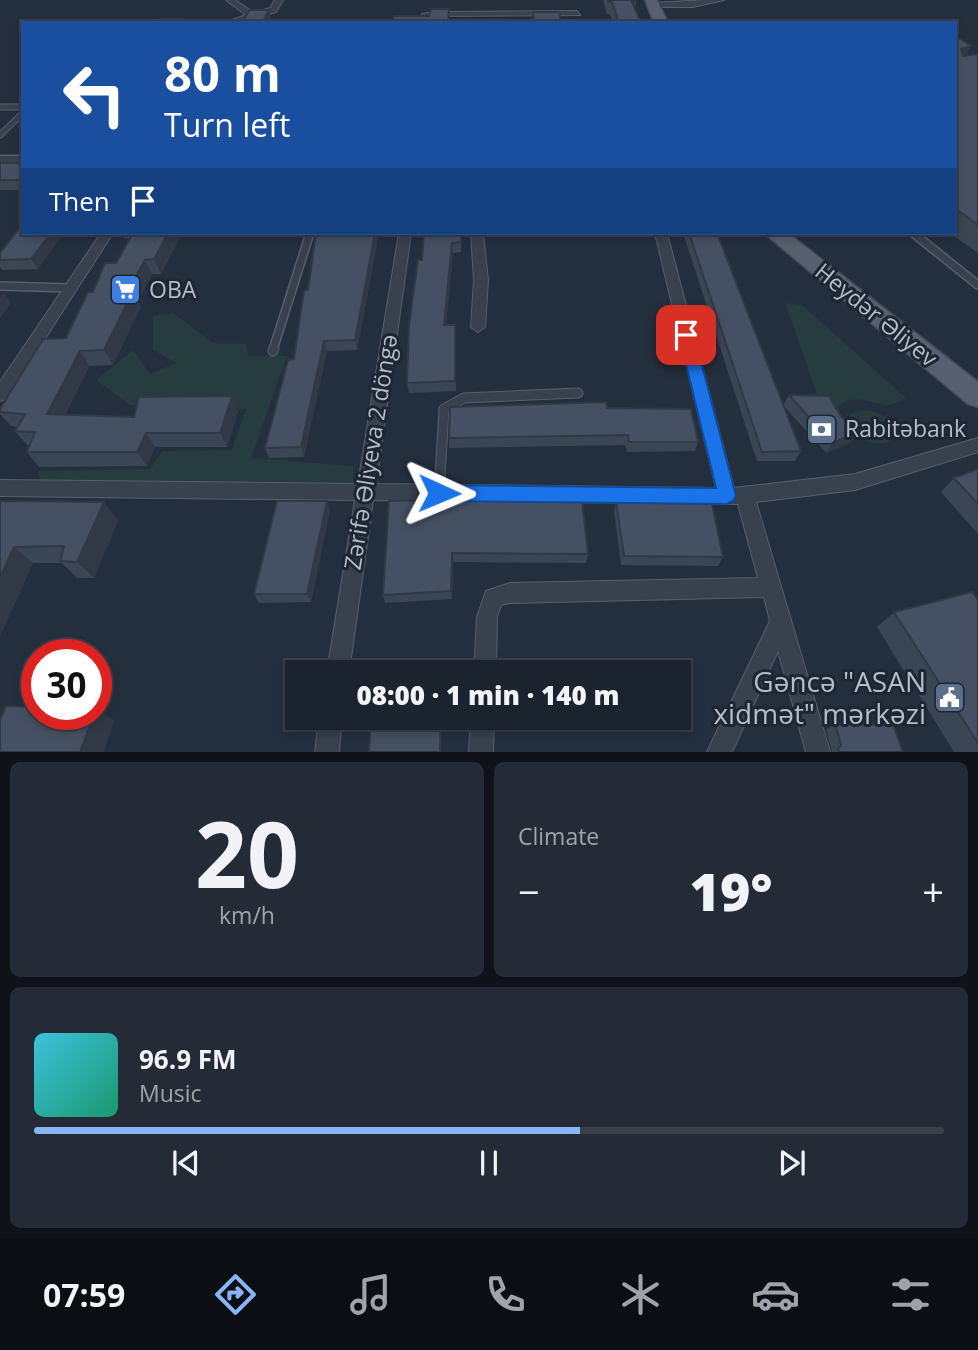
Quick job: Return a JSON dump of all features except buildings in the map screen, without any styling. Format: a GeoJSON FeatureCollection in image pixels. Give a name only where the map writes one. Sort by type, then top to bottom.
{"type":"FeatureCollection","features":[{"type":"Feature","properties":{"kind":"main road"},"geometry":{"type":"LineString","coordinates":[[652,3],[660,21]]}},
{"type":"Feature","properties":{"kind":"main road","name":"Heydər Əliyev"},"geometry":{"type":"LineString","coordinates":[[777,235],[978,397]]}},
{"type":"Feature","properties":{"kind":"street"},"geometry":{"type":"LineString","coordinates":[[230,0],[253,16]]}},
{"type":"Feature","properties":{"kind":"street"},"geometry":{"type":"LineString","coordinates":[[235,21],[273,10],[279,0]]}},
{"type":"Feature","properties":{"kind":"street"},"geometry":{"type":"LineString","coordinates":[[652,3],[693,5],[720,0]]}},
{"type":"Feature","properties":{"kind":"street"},"geometry":{"type":"LineString","coordinates":[[424,21],[425,16],[445,13],[577,13]]}},
{"type":"Feature","properties":{"kind":"street"},"geometry":{"type":"LineString","coordinates":[[0,160],[21,160]]}},
{"type":"Feature","properties":{"kind":"street"},"geometry":{"type":"LineString","coordinates":[[0,395],[6,377],[106,235]]}},
{"type":"Feature","properties":{"kind":"street","name":"Zərifə Əliyeva 2 döngə"},"geometry":{"type":"LineString","coordinates":[[340,660],[405,235]]}},
{"type":"Feature","properties":{"kind":"street"},"geometry":{"type":"LineString","coordinates":[[477,235],[481,280],[478,327]]}},
{"type":"Feature","properties":{"kind":"street"},"geometry":{"type":"LineString","coordinates":[[662,235],[736,496],[771,587],[818,751]]}},
{"type":"Feature","properties":{"kind":"street"},"geometry":{"type":"LineString","coordinates":[[0,488],[736,496],[855,482],[978,445]]}},
{"type":"Feature","properties":{"kind":"street"},"geometry":{"type":"LineString","coordinates":[[485,660],[487,617],[492,598],[510,593],[771,587]]}},
{"type":"Feature","properties":{"kind":"street"},"geometry":{"type":"LineString","coordinates":[[719,751],[781,622]]}},
{"type":"Feature","properties":{"kind":"street"},"geometry":{"type":"LineString","coordinates":[[327,751],[330,730]]}},
{"type":"Feature","properties":{"kind":"street"},"geometry":{"type":"LineString","coordinates":[[481,751],[482,730]]}},
{"type":"Feature","properties":{"kind":"lane"},"geometry":{"type":"LineString","coordinates":[[0,107],[21,107]]}},
{"type":"Feature","properties":{"kind":"lane"},"geometry":{"type":"LineString","coordinates":[[0,135],[21,115]]}},
{"type":"Feature","properties":{"kind":"lane"},"geometry":{"type":"LineString","coordinates":[[273,351],[309,235]]}},
{"type":"Feature","properties":{"kind":"lane"},"geometry":{"type":"LineString","coordinates":[[916,235],[978,285]]}},
{"type":"Feature","properties":{"kind":"lane"},"geometry":{"type":"LineString","coordinates":[[0,286],[71,288]]}},
{"type":"Feature","properties":{"kind":"lane"},"geometry":{"type":"LineString","coordinates":[[439,493],[444,410],[464,398],[578,393]]}},
{"type":"Feature","properties":{"kind":"green space"},"geometry":{"type":"Polygon","coordinates":[[[785,303],[802,305],[906,398],[889,405],[851,400],[838,407],[835,415],[820,402],[785,303]]]}},
{"type":"Feature","properties":{"kind":"green space"},"geometry":{"type":"Polygon","coordinates":[[[173,313],[213,343],[246,344],[248,356],[287,356],[251,458],[353,466],[353,484],[40,481],[38,471],[150,469],[162,451],[232,450],[246,409],[130,405],[96,380],[133,350],[150,374],[177,363],[153,350],[153,316],[173,313]]]}},
{"type":"Feature","properties":{"kind":"green space"},"geometry":{"type":"Polygon","coordinates":[[[869,410],[891,422],[894,437],[889,441],[871,443],[851,428],[849,418],[852,413],[869,410]]]}},
{"type":"Feature","properties":{"kind":"place","name":"OBA"},"geometry":{"type":"Point","coordinates":[126,290]}},
{"type":"Feature","properties":{"kind":"place","name":"Rabitəbank"},"geometry":{"type":"Point","coordinates":[822,429]}},
{"type":"Feature","properties":{"kind":"place","name":"Gəncə \"ASAN xidmət\" mərkəzi"},"geometry":{"type":"Point","coordinates":[949,698]}},
{"type":"Feature","properties":{"kind":"route"},"geometry":{"type":"LineString","coordinates":[[439,493],[727,496],[686,335]]}}]}
